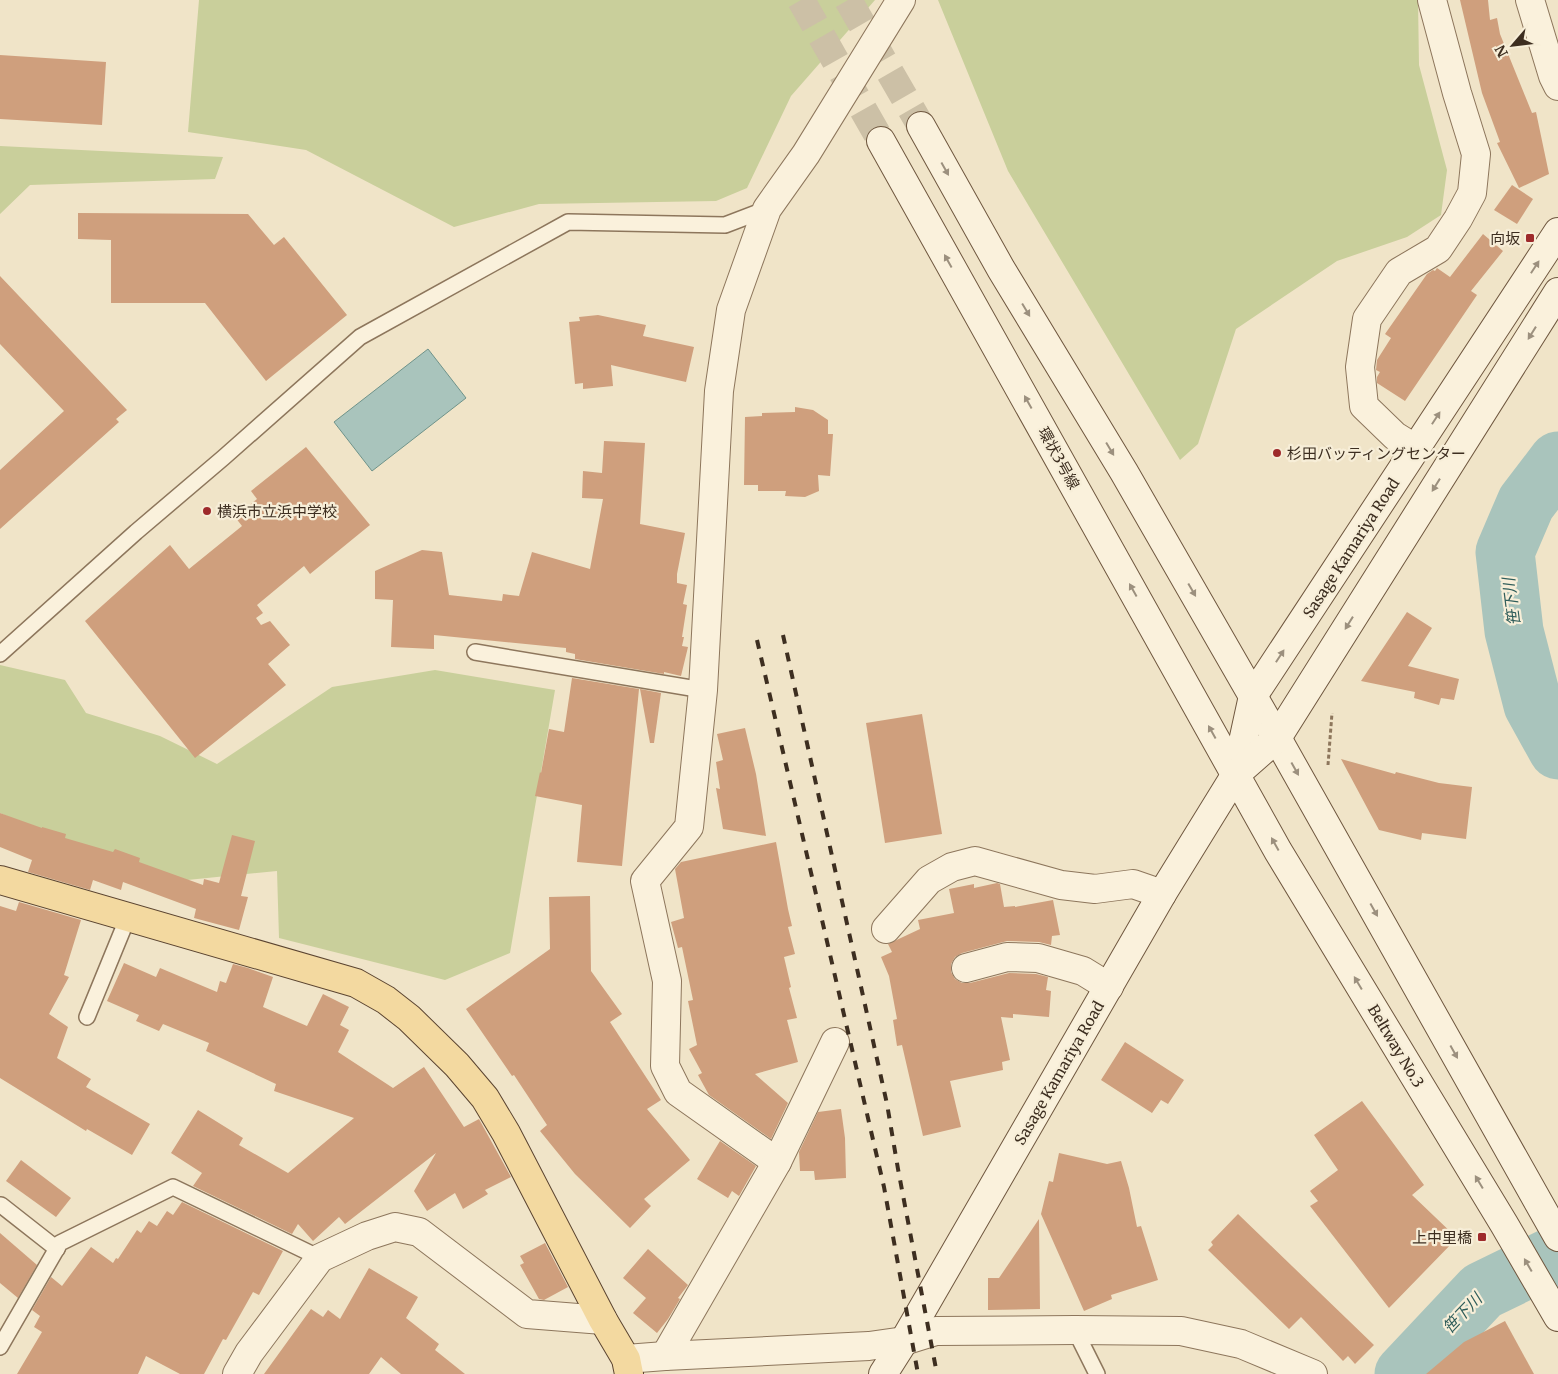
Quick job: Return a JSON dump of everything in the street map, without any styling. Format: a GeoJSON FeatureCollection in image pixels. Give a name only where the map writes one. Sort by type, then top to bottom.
{"type":"FeatureCollection","features":[{"type":"Feature","properties":{"kind":"main road"},"geometry":{"type":"LineString","coordinates":[[0,880],[356,983],[386,1000],[409,1018],[457,1065],[485,1098],[506,1133],[628,1366]]}},
{"type":"Feature","properties":{"kind":"street"},"geometry":{"type":"LineString","coordinates":[[777,1162],[678,1092],[665,1066],[667,981],[645,881],[689,827],[703,690],[719,391],[731,310],[767,209],[806,154],[901,0]]}},
{"type":"Feature","properties":{"kind":"street"},"geometry":{"type":"LineString","coordinates":[[1416,449],[1395,436],[1364,406],[1360,367],[1367,319],[1399,272],[1438,250],[1472,194],[1476,154],[1457,93],[1432,0]]}},
{"type":"Feature","properties":{"kind":"street"},"geometry":{"type":"LineString","coordinates":[[1530,0],[1553,76],[1558,86]]}},
{"type":"Feature","properties":{"kind":"street"},"geometry":{"type":"LineString","coordinates":[[921,126],[1001,269],[1124,472],[1253,696],[1558,1237]]}},
{"type":"Feature","properties":{"kind":"street","name":"環状3号線"},"geometry":{"type":"LineString","coordinates":[[881,141],[1236,774]]}},
{"type":"Feature","properties":{"kind":"street","name":"Sasage Kamariya Road"},"geometry":{"type":"LineString","coordinates":[[1236,774],[1253,696],[1558,232]]}},
{"type":"Feature","properties":{"kind":"street","name":"Sasage Kamariya Road"},"geometry":{"type":"LineString","coordinates":[[883,1374],[904,1341],[1162,894],[1236,774],[1277,738],[1558,292]]}},
{"type":"Feature","properties":{"kind":"street","name":"Beltway No.3"},"geometry":{"type":"LineString","coordinates":[[1236,774],[1278,850],[1555,1311]]}},
{"type":"Feature","properties":{"kind":"street"},"geometry":{"type":"LineString","coordinates":[[886,929],[929,880],[952,867],[975,861],[1061,885],[1095,889],[1133,884],[1162,894]]}},
{"type":"Feature","properties":{"kind":"street"},"geometry":{"type":"LineString","coordinates":[[966,968],[1007,957],[1038,958],[1083,972],[1109,987]]}},
{"type":"Feature","properties":{"kind":"street"},"geometry":{"type":"LineString","coordinates":[[665,1356],[777,1162],[835,1042]]}},
{"type":"Feature","properties":{"kind":"street"},"geometry":{"type":"LineString","coordinates":[[237,1374],[249,1353],[320,1258],[367,1236],[395,1228],[419,1232],[527,1314],[603,1320]]}},
{"type":"Feature","properties":{"kind":"street"},"geometry":{"type":"LineString","coordinates":[[628,1366],[665,1356],[869,1346],[904,1341],[936,1330],[1181,1331],[1241,1344],[1313,1374]]}},
{"type":"Feature","properties":{"kind":"lane"},"geometry":{"type":"LineString","coordinates":[[0,654],[136,532],[360,337],[568,222],[725,225],[767,209]]}},
{"type":"Feature","properties":{"kind":"lane"},"geometry":{"type":"LineString","coordinates":[[476,652],[703,690]]}},
{"type":"Feature","properties":{"kind":"lane"},"geometry":{"type":"LineString","coordinates":[[87,1017],[128,917]]}},
{"type":"Feature","properties":{"kind":"lane"},"geometry":{"type":"LineString","coordinates":[[0,1347],[60,1243],[172,1186],[320,1258]]}},
{"type":"Feature","properties":{"kind":"lane"},"geometry":{"type":"LineString","coordinates":[[1,1205],[57,1249]]}},
{"type":"Feature","properties":{"kind":"lane"},"geometry":{"type":"LineString","coordinates":[[1075,1330],[1097,1374]]}},
{"type":"Feature","properties":{"kind":"green space"},"geometry":{"type":"Polygon","coordinates":[[[199,0],[875,0],[791,96],[747,188],[716,201],[539,204],[454,227],[306,150],[188,132],[199,0]]]}},
{"type":"Feature","properties":{"kind":"green space"},"geometry":{"type":"Polygon","coordinates":[[[938,0],[1418,0],[1419,65],[1447,170],[1441,215],[1407,237],[1337,261],[1236,329],[1198,444],[1180,460],[1008,171],[938,0]]]}},
{"type":"Feature","properties":{"kind":"green space"},"geometry":{"type":"Polygon","coordinates":[[[0,146],[223,157],[215,179],[30,185],[0,214],[0,146]]]}},
{"type":"Feature","properties":{"kind":"green space"},"geometry":{"type":"Polygon","coordinates":[[[0,665],[65,680],[86,713],[160,736],[217,764],[332,687],[435,670],[555,690],[510,953],[445,980],[279,938],[277,871],[158,883],[0,813],[0,665]]]}},
{"type":"Feature","properties":{"kind":"water"},"geometry":{"type":"Polygon","coordinates":[[[428,349],[466,398],[372,471],[334,422],[428,349]]]}},
{"type":"Feature","properties":{"kind":"building"},"geometry":{"type":"Polygon","coordinates":[[[1460,0],[1488,0],[1490,20],[1497,18],[1500,34],[1532,113],[1536,112],[1549,174],[1519,188],[1497,143],[1500,142],[1482,93],[1460,0]]]}},
{"type":"Feature","properties":{"kind":"building"},"geometry":{"type":"Polygon","coordinates":[[[0,55],[106,62],[102,125],[0,119],[0,55]]]}},
{"type":"Feature","properties":{"kind":"building"},"geometry":{"type":"Polygon","coordinates":[[[1512,185],[1533,199],[1517,224],[1494,210],[1512,185]]]}},
{"type":"Feature","properties":{"kind":"building"},"geometry":{"type":"Polygon","coordinates":[[[78,213],[248,214],[274,245],[284,237],[347,315],[266,381],[205,303],[111,303],[111,240],[78,239],[78,213]]]}},
{"type":"Feature","properties":{"kind":"building"},"geometry":{"type":"Polygon","coordinates":[[[1483,234],[1503,251],[1471,291],[1477,295],[1405,401],[1377,383],[1377,377],[1380,372],[1376,370],[1377,360],[1391,338],[1385,334],[1427,274],[1433,270],[1435,271],[1437,268],[1450,277],[1483,234]]]}},
{"type":"Feature","properties":{"kind":"building"},"geometry":{"type":"Polygon","coordinates":[[[0,276],[127,410],[116,419],[119,422],[0,529],[0,470],[64,411],[0,344],[0,276]]]}},
{"type":"Feature","properties":{"kind":"building"},"geometry":{"type":"Polygon","coordinates":[[[598,315],[646,325],[643,336],[694,347],[686,382],[611,365],[613,386],[583,389],[583,383],[575,384],[569,322],[580,321],[579,317],[598,315]]]}},
{"type":"Feature","properties":{"kind":"building"},"geometry":{"type":"Polygon","coordinates":[[[795,407],[813,410],[828,420],[828,434],[833,434],[830,476],[818,475],[819,491],[805,497],[785,496],[786,491],[758,491],[758,485],[744,485],[745,417],[762,416],[762,413],[795,412],[795,407]]]}},
{"type":"Feature","properties":{"kind":"building"},"geometry":{"type":"Polygon","coordinates":[[[604,441],[645,443],[640,524],[685,533],[677,574],[677,583],[687,585],[683,604],[687,605],[682,646],[688,647],[681,676],[575,659],[575,654],[566,652],[566,648],[434,635],[434,649],[391,647],[393,600],[375,599],[375,571],[422,550],[442,552],[449,595],[502,601],[503,594],[519,596],[532,552],[590,569],[603,499],[582,498],[583,471],[602,473],[604,441]]]}},
{"type":"Feature","properties":{"kind":"building"},"geometry":{"type":"Polygon","coordinates":[[[306,447],[370,525],[310,574],[304,566],[257,605],[263,613],[256,618],[261,625],[270,621],[290,645],[268,664],[286,685],[195,758],[85,621],[170,545],[189,569],[242,526],[235,517],[257,499],[251,491],[306,447]]]}},
{"type":"Feature","properties":{"kind":"building"},"geometry":{"type":"Polygon","coordinates":[[[1407,612],[1432,628],[1408,666],[1459,679],[1454,700],[1441,698],[1439,705],[1414,698],[1415,692],[1361,681],[1407,612]]]}},
{"type":"Feature","properties":{"kind":"building"},"geometry":{"type":"Polygon","coordinates":[[[572,678],[639,689],[622,866],[577,862],[582,805],[535,796],[549,729],[564,732],[572,678]]]}},
{"type":"Feature","properties":{"kind":"building"},"geometry":{"type":"Polygon","coordinates":[[[640,689],[661,693],[654,743],[650,743],[640,689]]]}},
{"type":"Feature","properties":{"kind":"building"},"geometry":{"type":"Polygon","coordinates":[[[922,714],[942,834],[885,843],[866,723],[922,714]]]}},
{"type":"Feature","properties":{"kind":"building"},"geometry":{"type":"Polygon","coordinates":[[[745,728],[756,774],[766,836],[723,829],[716,788],[720,789],[716,762],[723,760],[717,734],[745,728]]]}},
{"type":"Feature","properties":{"kind":"building"},"geometry":{"type":"Polygon","coordinates":[[[1341,759],[1395,774],[1396,772],[1439,783],[1472,787],[1466,839],[1422,833],[1421,840],[1379,830],[1341,759]]]}},
{"type":"Feature","properties":{"kind":"building"},"geometry":{"type":"Polygon","coordinates":[[[0,813],[42,828],[66,834],[65,838],[113,852],[115,849],[140,858],[139,862],[203,885],[204,879],[219,883],[232,835],[255,841],[241,896],[248,897],[239,930],[194,918],[196,909],[123,882],[121,890],[93,880],[90,890],[28,872],[32,860],[0,847],[0,813]]]}},
{"type":"Feature","properties":{"kind":"building"},"geometry":{"type":"Polygon","coordinates":[[[776,842],[792,926],[788,927],[795,954],[784,957],[791,987],[789,988],[797,1018],[787,1020],[798,1062],[755,1074],[788,1103],[771,1139],[709,1095],[698,1075],[702,1073],[689,1049],[697,1045],[688,1001],[693,1000],[682,947],[678,948],[671,922],[684,918],[675,869],[681,862],[776,842]]]}},
{"type":"Feature","properties":{"kind":"building"},"geometry":{"type":"Polygon","coordinates":[[[974,884],[974,888],[1000,884],[1004,907],[1015,907],[1053,900],[1060,935],[1052,936],[1051,945],[1039,942],[1007,941],[962,953],[955,957],[951,964],[951,972],[955,979],[962,983],[970,983],[1009,973],[1036,974],[1048,977],[1046,990],[1051,991],[1049,1017],[1013,1014],[1013,1018],[1001,1017],[1010,1060],[1002,1062],[1003,1070],[950,1081],[961,1127],[923,1136],[902,1045],[897,1046],[893,1020],[897,1019],[889,976],[881,957],[892,952],[888,944],[920,929],[918,920],[954,913],[949,889],[974,884]]]}},
{"type":"Feature","properties":{"kind":"building"},"geometry":{"type":"Polygon","coordinates":[[[590,896],[591,971],[622,1014],[610,1022],[661,1100],[647,1109],[690,1160],[644,1199],[651,1206],[630,1228],[575,1174],[540,1131],[547,1125],[514,1075],[512,1076],[466,1009],[550,949],[549,897],[590,896]]]}},
{"type":"Feature","properties":{"kind":"building"},"geometry":{"type":"Polygon","coordinates":[[[19,902],[81,920],[64,975],[69,977],[49,1014],[68,1027],[57,1058],[91,1079],[86,1087],[150,1124],[132,1155],[87,1129],[86,1131],[0,1078],[0,906],[16,911],[19,902]]]}},
{"type":"Feature","properties":{"kind":"building"},"geometry":{"type":"Polygon","coordinates":[[[124,963],[156,977],[160,968],[217,992],[220,981],[226,983],[233,964],[248,968],[273,977],[263,1007],[307,1026],[323,994],[349,1007],[340,1025],[349,1030],[338,1052],[393,1088],[424,1067],[464,1127],[479,1119],[511,1177],[485,1190],[488,1194],[463,1209],[455,1193],[427,1211],[414,1191],[436,1153],[345,1224],[339,1217],[313,1241],[298,1224],[292,1234],[193,1186],[202,1173],[171,1153],[198,1110],[243,1138],[239,1145],[288,1173],[354,1118],[274,1091],[276,1084],[206,1051],[209,1043],[163,1024],[159,1031],[136,1021],[139,1015],[107,1001],[124,963]]]}},
{"type":"Feature","properties":{"kind":"building"},"geometry":{"type":"Polygon","coordinates":[[[1125,1042],[1184,1080],[1168,1104],[1161,1100],[1152,1113],[1101,1080],[1125,1042]]]}},
{"type":"Feature","properties":{"kind":"building"},"geometry":{"type":"Polygon","coordinates":[[[1362,1101],[1424,1185],[1412,1195],[1457,1238],[1389,1308],[1310,1206],[1318,1201],[1310,1191],[1338,1170],[1314,1135],[1362,1101]]]}},
{"type":"Feature","properties":{"kind":"building"},"geometry":{"type":"Polygon","coordinates":[[[841,1109],[845,1138],[846,1178],[815,1180],[814,1171],[800,1171],[799,1152],[818,1112],[841,1109]]]}},
{"type":"Feature","properties":{"kind":"building"},"geometry":{"type":"Polygon","coordinates":[[[720,1141],[756,1166],[739,1196],[732,1191],[728,1198],[697,1179],[720,1141]]]}},
{"type":"Feature","properties":{"kind":"building"},"geometry":{"type":"Polygon","coordinates":[[[1059,1153],[1107,1164],[1121,1161],[1137,1227],[1141,1226],[1158,1280],[1111,1295],[1112,1299],[1084,1311],[1041,1214],[1049,1181],[1053,1182],[1059,1153]]]}},
{"type":"Feature","properties":{"kind":"building"},"geometry":{"type":"Polygon","coordinates":[[[21,1160],[71,1198],[56,1217],[6,1181],[21,1160]]]}},
{"type":"Feature","properties":{"kind":"building"},"geometry":{"type":"Polygon","coordinates":[[[182,1202],[283,1251],[259,1295],[253,1292],[226,1340],[223,1339],[204,1374],[180,1374],[146,1356],[138,1374],[17,1374],[42,1332],[34,1327],[40,1316],[32,1310],[51,1277],[62,1286],[91,1247],[113,1263],[116,1258],[118,1259],[137,1230],[141,1233],[149,1221],[157,1226],[167,1211],[173,1215],[182,1202]]]}},
{"type":"Feature","properties":{"kind":"building"},"geometry":{"type":"Polygon","coordinates":[[[1238,1214],[1374,1345],[1355,1364],[1348,1356],[1343,1361],[1301,1317],[1289,1329],[1208,1250],[1213,1245],[1211,1242],[1238,1214]]]}},
{"type":"Feature","properties":{"kind":"building"},"geometry":{"type":"Polygon","coordinates":[[[1039,1219],[1040,1309],[988,1310],[988,1278],[999,1278],[1039,1219]]]}},
{"type":"Feature","properties":{"kind":"building"},"geometry":{"type":"Polygon","coordinates":[[[0,1233],[37,1265],[18,1298],[0,1283],[0,1233]]]}},
{"type":"Feature","properties":{"kind":"building"},"geometry":{"type":"Polygon","coordinates":[[[545,1243],[568,1287],[544,1300],[539,1299],[520,1265],[524,1263],[520,1256],[545,1243]]]}},
{"type":"Feature","properties":{"kind":"building"},"geometry":{"type":"Polygon","coordinates":[[[648,1249],[688,1285],[678,1298],[680,1299],[668,1319],[657,1333],[633,1313],[646,1298],[623,1278],[648,1249]]]}},
{"type":"Feature","properties":{"kind":"building"},"geometry":{"type":"Polygon","coordinates":[[[369,1268],[418,1297],[406,1318],[439,1344],[435,1350],[465,1374],[401,1374],[381,1357],[369,1374],[264,1374],[311,1309],[323,1317],[328,1310],[340,1319],[369,1268]]]}},
{"type":"Feature","properties":{"kind":"building"},"geometry":{"type":"Polygon","coordinates":[[[1505,1321],[1534,1374],[1426,1374],[1464,1342],[1505,1321]]]}},
{"type":"Feature","properties":{"kind":"waterway","name":"笹下川"},"geometry":{"type":"LineString","coordinates":[[1558,461],[1526,503],[1505,552],[1514,631],[1533,705],[1558,750]]}},
{"type":"Feature","properties":{"kind":"waterway","name":"笹下川"},"geometry":{"type":"LineString","coordinates":[[1404,1374],[1482,1291],[1558,1254]]}},
{"type":"Feature","properties":{"kind":"tunnel"},"geometry":{"type":"LineString","coordinates":[[801,0],[881,141]]}},
{"type":"Feature","properties":{"kind":"tunnel"},"geometry":{"type":"LineString","coordinates":[[848,0],[921,126]]}},
{"type":"Feature","properties":{"kind":"railway"},"geometry":{"type":"LineString","coordinates":[[783,635],[887,1104],[937,1374]]}},
{"type":"Feature","properties":{"kind":"railway"},"geometry":{"type":"LineString","coordinates":[[757,640],[884,1187],[918,1374]]}},
{"type":"Feature","properties":{"kind":"place","name":"向坂"},"geometry":{"type":"Point","coordinates":[1530,238]}},
{"type":"Feature","properties":{"kind":"place","name":"杉田バッティングセンター"},"geometry":{"type":"Point","coordinates":[1277,453]}},
{"type":"Feature","properties":{"kind":"place","name":"横浜市立浜中学校"},"geometry":{"type":"Point","coordinates":[207,511]}},
{"type":"Feature","properties":{"kind":"place","name":"上中里橋"},"geometry":{"type":"Point","coordinates":[1482,1237]}}]}
